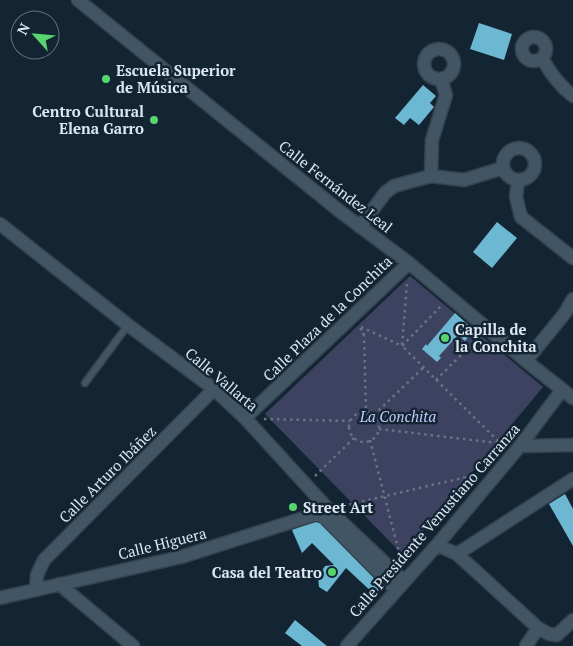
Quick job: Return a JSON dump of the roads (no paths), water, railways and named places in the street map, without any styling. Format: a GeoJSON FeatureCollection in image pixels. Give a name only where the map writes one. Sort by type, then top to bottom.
{"type":"FeatureCollection","features":[{"type":"Feature","properties":{"kind":"street","name":"Calle Fernández Leal"},"geometry":{"type":"LineString","coordinates":[[78,0],[360,227],[409,262],[487,329],[573,398]]}},
{"type":"Feature","properties":{"kind":"street"},"geometry":{"type":"LineString","coordinates":[[542,58],[549,71],[564,89],[573,96]]}},
{"type":"Feature","properties":{"kind":"street"},"geometry":{"type":"LineString","coordinates":[[432,176],[432,140],[446,95],[441,79]]}},
{"type":"Feature","properties":{"kind":"street"},"geometry":{"type":"LineString","coordinates":[[516,148],[527,150],[534,158],[534,169],[528,177],[518,180],[508,177],[502,163],[507,153],[516,148]]}},
{"type":"Feature","properties":{"kind":"street"},"geometry":{"type":"LineString","coordinates":[[360,227],[385,193],[394,186],[432,176],[464,180],[503,168]]}},
{"type":"Feature","properties":{"kind":"street"},"geometry":{"type":"LineString","coordinates":[[518,180],[516,196],[521,217],[573,258]]}},
{"type":"Feature","properties":{"kind":"street","name":"Calle Vallarta"},"geometry":{"type":"LineString","coordinates":[[0,224],[214,389],[246,418],[400,585]]}},
{"type":"Feature","properties":{"kind":"street","name":"Calle Plaza de la Conchita"},"geometry":{"type":"LineString","coordinates":[[246,418],[409,262]]}},
{"type":"Feature","properties":{"kind":"street"},"geometry":{"type":"LineString","coordinates":[[526,361],[565,313],[573,299]]}},
{"type":"Feature","properties":{"kind":"street","name":"Calle Arturo Ibáñez"},"geometry":{"type":"LineString","coordinates":[[36,590],[37,575],[44,560],[214,389]]}},
{"type":"Feature","properties":{"kind":"street","name":"Calle Presidente Venustiano Carranza"},"geometry":{"type":"LineString","coordinates":[[347,646],[438,545],[520,446],[562,390]]}},
{"type":"Feature","properties":{"kind":"street"},"geometry":{"type":"LineString","coordinates":[[520,446],[573,445]]}},
{"type":"Feature","properties":{"kind":"street"},"geometry":{"type":"LineString","coordinates":[[457,554],[573,479]]}},
{"type":"Feature","properties":{"kind":"street","name":"Calle Higuera"},"geometry":{"type":"LineString","coordinates":[[0,598],[181,557],[329,510]]}},
{"type":"Feature","properties":{"kind":"street"},"geometry":{"type":"LineString","coordinates":[[315,514],[324,518],[400,585]]}},
{"type":"Feature","properties":{"kind":"street"},"geometry":{"type":"LineString","coordinates":[[438,545],[457,554],[538,628],[549,634],[557,635],[573,620]]}},
{"type":"Feature","properties":{"kind":"street"},"geometry":{"type":"LineString","coordinates":[[59,584],[133,646]]}},
{"type":"Feature","properties":{"kind":"street"},"geometry":{"type":"LineString","coordinates":[[526,646],[538,628]]}},
{"type":"Feature","properties":{"kind":"lane"},"geometry":{"type":"LineString","coordinates":[[85,383],[128,324]]}},
{"type":"Feature","properties":{"kind":"place","name":"Escuela Superior de Música"},"geometry":{"type":"Point","coordinates":[106,79]}},
{"type":"Feature","properties":{"kind":"place","name":"Centro Cultural Elena Garro"},"geometry":{"type":"Point","coordinates":[154,120]}},
{"type":"Feature","properties":{"kind":"place","name":"Capilla de la Conchita"},"geometry":{"type":"Point","coordinates":[445,338]}},
{"type":"Feature","properties":{"kind":"place","name":"Street Art"},"geometry":{"type":"Point","coordinates":[293,507]}},
{"type":"Feature","properties":{"kind":"place","name":"Casa del Teatro"},"geometry":{"type":"Point","coordinates":[332,572]}},
{"type":"Feature","properties":{"kind":"park label","name":"La Conchita"},"geometry":{"type":"Point","coordinates":[398,416]}}]}
